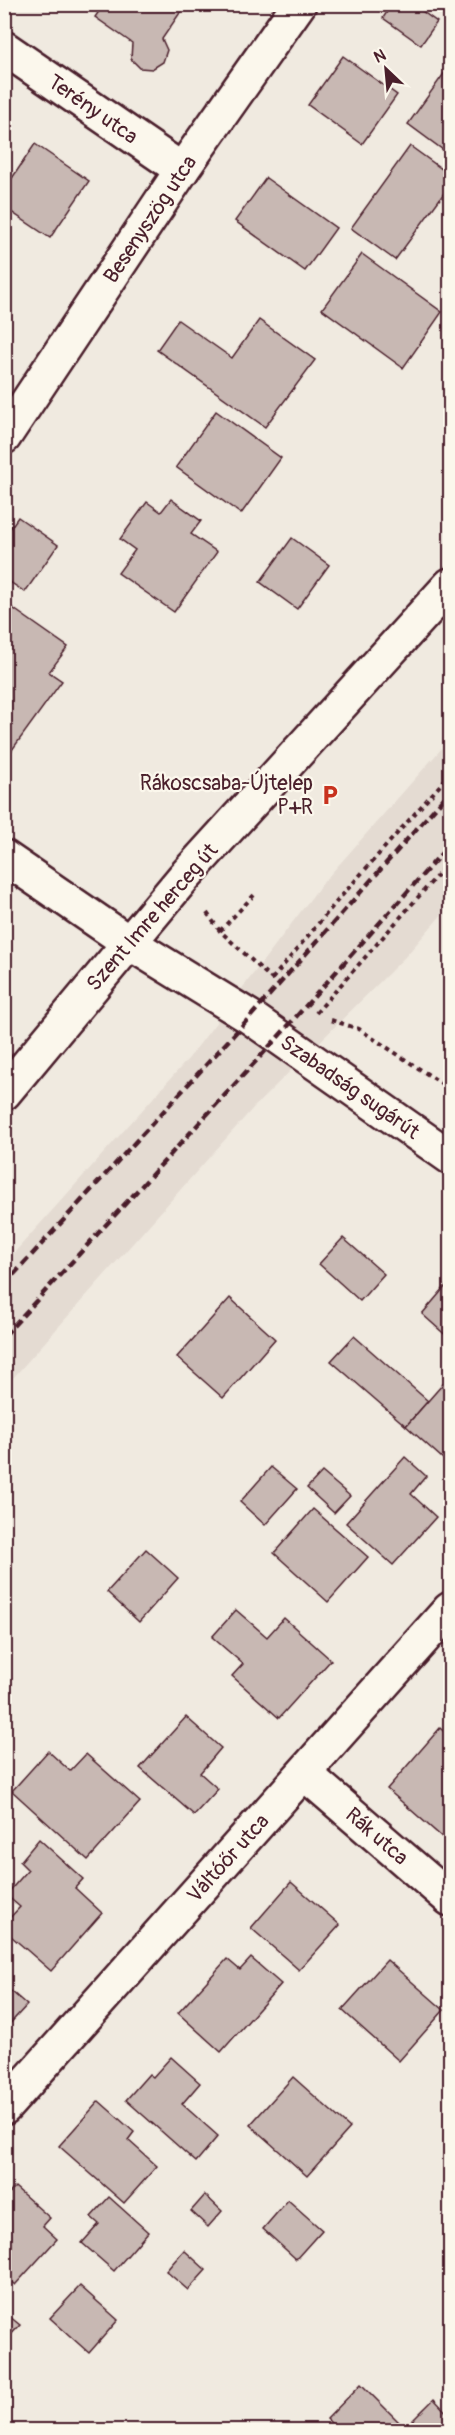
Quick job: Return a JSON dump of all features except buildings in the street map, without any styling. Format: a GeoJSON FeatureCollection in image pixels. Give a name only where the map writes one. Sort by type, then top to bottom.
{"type":"FeatureCollection","features":[{"type":"Feature","properties":{"kind":"street","name":"Besenyszög utca"},"geometry":{"type":"LineString","coordinates":[[4,436],[182,170],[299,4]]}},
{"type":"Feature","properties":{"kind":"street","name":"Terény utca"},"geometry":{"type":"LineString","coordinates":[[4,48],[182,170]]}},
{"type":"Feature","properties":{"kind":"street","name":"Szent Imre herceg út"},"geometry":{"type":"LineString","coordinates":[[4,1093],[184,877],[450,585]]}},
{"type":"Feature","properties":{"kind":"street","name":"Szabadság sugárút"},"geometry":{"type":"LineString","coordinates":[[4,857],[128,942],[250,1017],[450,1157]]}},
{"type":"Feature","properties":{"kind":"street","name":"Váltóőr utca"},"geometry":{"type":"LineString","coordinates":[[4,2108],[450,1609]]}},
{"type":"Feature","properties":{"kind":"street","name":"Rák utca"},"geometry":{"type":"LineString","coordinates":[[304,1773],[450,1899]]}},
{"type":"Feature","properties":{"kind":"path"},"geometry":{"type":"LineString","coordinates":[[272,979],[338,900],[450,774]]}},
{"type":"Feature","properties":{"kind":"path"},"geometry":{"type":"LineString","coordinates":[[316,1013],[450,861]]}},
{"type":"Feature","properties":{"kind":"path"},"geometry":{"type":"LineString","coordinates":[[184,877],[220,931],[279,984]]}},
{"type":"Feature","properties":{"kind":"path"},"geometry":{"type":"LineString","coordinates":[[220,931],[255,894]]}},
{"type":"Feature","properties":{"kind":"path"},"geometry":{"type":"LineString","coordinates":[[311,1009],[322,1017],[359,1029],[450,1089]]}},
{"type":"Feature","properties":{"kind":"shaded area"},"geometry":{"type":"Polygon","coordinates":[[[450,739],[450,905],[405,957],[254,1107],[5,1387],[5,1263],[189,1058],[321,885],[450,739]]]}},
{"type":"Feature","properties":{"kind":"railway"},"geometry":{"type":"LineString","coordinates":[[4,1285],[250,1017],[450,791]]}},
{"type":"Feature","properties":{"kind":"railway"},"geometry":{"type":"LineString","coordinates":[[4,1336],[279,1036],[450,844]]}},
{"type":"Feature","properties":{"kind":"place","name":"Rákoscsaba-Újtelep P+R"},"geometry":{"type":"Point","coordinates":[330,795]}}]}
